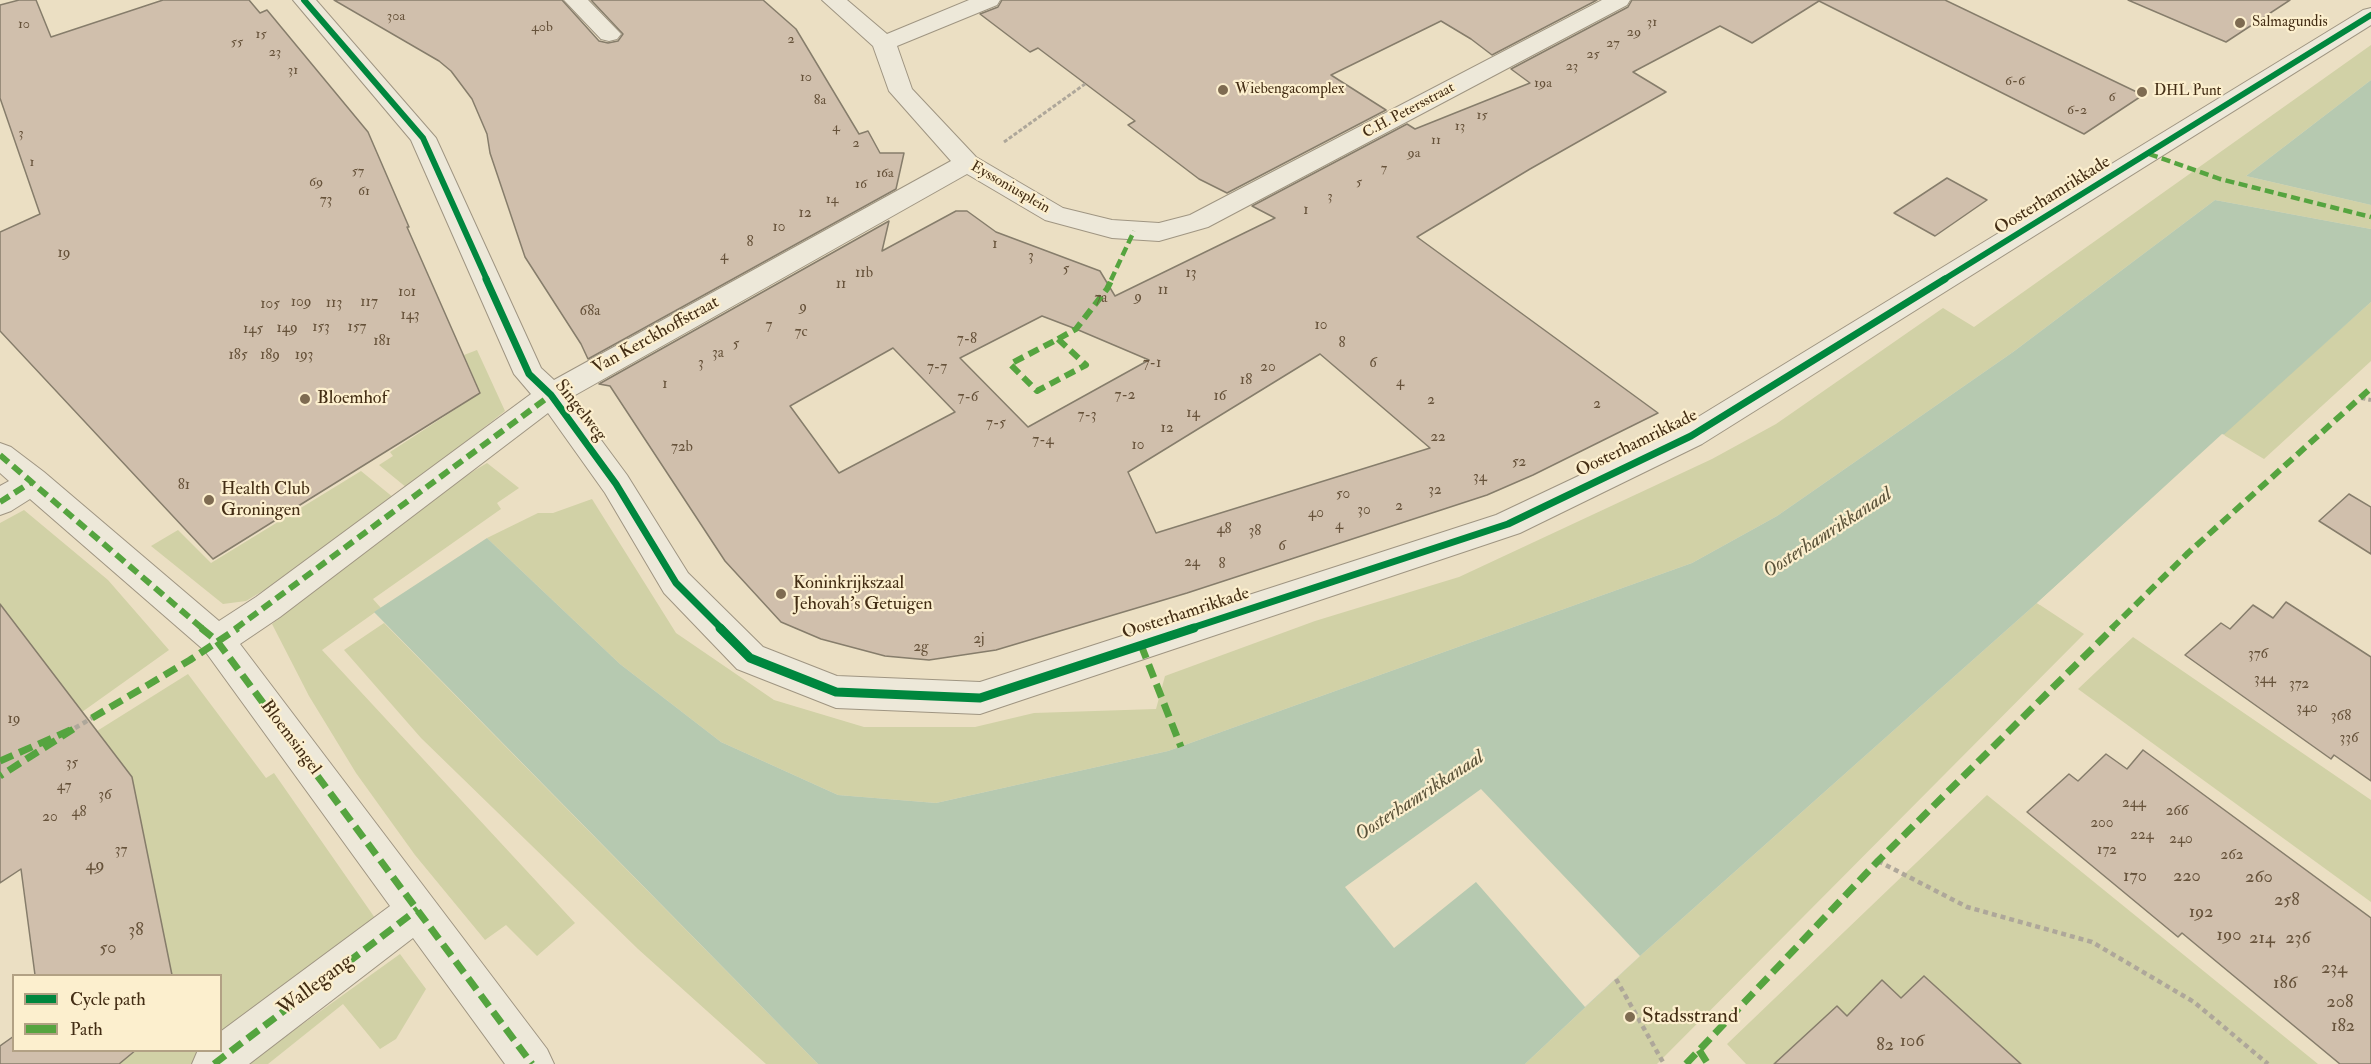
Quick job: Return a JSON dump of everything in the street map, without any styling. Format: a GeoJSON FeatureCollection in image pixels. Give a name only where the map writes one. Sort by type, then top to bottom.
{"type":"FeatureCollection","features":[{"type":"Feature","properties":{"kind":"street","name":"Singelweg"},"geometry":{"type":"LineString","coordinates":[[304,0],[423,138],[529,374],[551,395],[616,484],[676,583],[750,658],[836,692]]}},
{"type":"Feature","properties":{"kind":"street"},"geometry":{"type":"LineString","coordinates":[[575,0],[609,34]]}},
{"type":"Feature","properties":{"kind":"street"},"geometry":{"type":"LineString","coordinates":[[833,0],[884,43],[989,0]]}},
{"type":"Feature","properties":{"kind":"street","name":"C.H. Petersstraat"},"geometry":{"type":"LineString","coordinates":[[1199,221],[1619,0]]}},
{"type":"Feature","properties":{"kind":"street","name":"Oosterhamrikkade"},"geometry":{"type":"LineString","coordinates":[[836,692],[980,698],[1508,524],[1691,436],[2371,15]]}},
{"type":"Feature","properties":{"kind":"street","name":"Eyssoniusplein"},"geometry":{"type":"LineString","coordinates":[[884,43],[901,92],[967,163],[1054,214],[1112,229],[1160,232],[1199,221]]}},
{"type":"Feature","properties":{"kind":"street","name":"Van Kerckhoffstraat"},"geometry":{"type":"LineString","coordinates":[[218,641],[268,607],[551,395],[967,163]]}},
{"type":"Feature","properties":{"kind":"street","name":"Bloemsingel"},"geometry":{"type":"LineString","coordinates":[[0,454],[218,641],[532,1064]]}},
{"type":"Feature","properties":{"kind":"street"},"geometry":{"type":"LineString","coordinates":[[0,502],[33,481]]}},
{"type":"Feature","properties":{"kind":"street","name":"Wallegang"},"geometry":{"type":"LineString","coordinates":[[214,1064],[418,909]]}},
{"type":"Feature","properties":{"kind":"path"},"geometry":{"type":"LineString","coordinates":[[1009,140],[1085,84]]}},
{"type":"Feature","properties":{"kind":"path"},"geometry":{"type":"LineString","coordinates":[[2361,398],[2371,400]]}},
{"type":"Feature","properties":{"kind":"path"},"geometry":{"type":"LineString","coordinates":[[75,728],[92,718]]}},
{"type":"Feature","properties":{"kind":"path"},"geometry":{"type":"LineString","coordinates":[[1878,861],[1967,907],[2092,942],[2194,1002],[2268,1064]]}},
{"type":"Feature","properties":{"kind":"path"},"geometry":{"type":"LineString","coordinates":[[1616,979],[1664,1064]]}},
{"type":"Feature","properties":{"kind":"shaded area"},"geometry":{"type":"Polygon","coordinates":[[[2371,45],[2371,80],[2246,176],[2371,205],[2371,229],[2215,200],[2013,352],[1777,516],[1692,563],[1168,751],[936,803],[838,795],[721,742],[620,664],[487,538],[538,513],[553,513],[592,499],[676,633],[774,700],[864,727],[975,727],[1034,713],[1156,709],[1165,676],[1315,621],[1459,577],[1712,459],[1776,424],[1943,308],[1974,327],[2371,45]]]}},
{"type":"Feature","properties":{"kind":"shaded area"},"geometry":{"type":"Polygon","coordinates":[[[2371,302],[2371,361],[2264,459],[2222,434],[2371,302]]]}},
{"type":"Feature","properties":{"kind":"shaded area"},"geometry":{"type":"Polygon","coordinates":[[[477,350],[505,411],[407,488],[379,465],[393,456],[390,452],[474,397],[477,385],[464,355],[477,350]]]}},
{"type":"Feature","properties":{"kind":"shaded area"},"geometry":{"type":"Polygon","coordinates":[[[487,463],[519,488],[497,503],[501,509],[373,599],[381,608],[322,650],[575,923],[537,956],[506,925],[485,940],[415,855],[356,773],[309,696],[272,624],[422,502],[487,463]]]}},
{"type":"Feature","properties":{"kind":"shaded area"},"geometry":{"type":"Polygon","coordinates":[[[361,471],[394,498],[319,557],[246,601],[223,604],[151,546],[178,530],[211,563],[361,471]]]}},
{"type":"Feature","properties":{"kind":"shaded area"},"geometry":{"type":"Polygon","coordinates":[[[24,510],[108,580],[169,650],[82,712],[0,604],[0,523],[24,510]]]}},
{"type":"Feature","properties":{"kind":"shaded area"},"geometry":{"type":"Polygon","coordinates":[[[2037,603],[2084,634],[1657,1064],[1525,1064],[1640,956],[2037,603]]]}},
{"type":"Feature","properties":{"kind":"shaded area"},"geometry":{"type":"Polygon","coordinates":[[[384,623],[818,1064],[766,1064],[638,949],[421,738],[344,650],[384,623]]]}},
{"type":"Feature","properties":{"kind":"shaded area"},"geometry":{"type":"Polygon","coordinates":[[[2133,637],[2371,800],[2371,902],[2078,689],[2133,637]]]}},
{"type":"Feature","properties":{"kind":"shaded area"},"geometry":{"type":"Polygon","coordinates":[[[188,674],[266,778],[274,773],[375,918],[222,1048],[222,974],[172,974],[132,777],[97,731],[188,674]]]}},
{"type":"Feature","properties":{"kind":"shaded area"},"geometry":{"type":"Polygon","coordinates":[[[1987,795],[2318,1064],[2021,1064],[1924,976],[1902,999],[1882,980],[1847,1016],[1837,1007],[1786,1053],[1795,1064],[1746,1064],[1727,1044],[1987,795]]]}},
{"type":"Feature","properties":{"kind":"shaded area"},"geometry":{"type":"Polygon","coordinates":[[[400,954],[426,989],[396,1039],[380,1049],[343,1004],[268,1064],[247,1064],[400,954]]]}},
{"type":"Feature","properties":{"kind":"shaded area"},"geometry":{"type":"Polygon","coordinates":[[[135,1052],[217,1052],[199,1064],[119,1064],[135,1052]]]}},
{"type":"Feature","properties":{"kind":"water"},"geometry":{"type":"Polygon","coordinates":[[[2371,80],[2371,205],[2246,176],[2371,80]]]}},
{"type":"Feature","properties":{"kind":"water","name":"Oosterhamrikkanaal"},"geometry":{"type":"Polygon","coordinates":[[[2215,200],[2371,229],[2371,302],[1640,956],[1525,1064],[818,1064],[374,612],[487,538],[620,664],[721,742],[838,795],[936,803],[1168,751],[1692,563],[1777,516],[2013,352],[2215,200]]]}},
{"type":"Feature","properties":{"kind":"pier"},"geometry":{"type":"Polygon","coordinates":[[[2222,434],[2225,435],[2040,605],[2037,603],[2222,434]]]}},
{"type":"Feature","properties":{"kind":"pier"},"geometry":{"type":"Polygon","coordinates":[[[1481,789],[1640,956],[1585,1007],[1476,882],[1394,948],[1345,887],[1481,789]]]}},
{"type":"Feature","properties":{"kind":"building"},"geometry":{"type":"Polygon","coordinates":[[[19,0],[36,0],[51,37],[163,0],[249,0],[260,13],[267,10],[368,132],[480,393],[213,559],[0,331],[0,232],[40,214],[0,98],[0,5],[19,0]]]}},
{"type":"Feature","properties":{"kind":"building"},"geometry":{"type":"Polygon","coordinates":[[[334,0],[562,0],[599,41],[608,43],[618,41],[623,34],[591,0],[763,0],[796,29],[859,134],[868,131],[880,153],[904,153],[896,189],[588,359],[581,344],[525,257],[490,153],[487,134],[472,99],[451,71],[439,61],[334,0]]]}},
{"type":"Feature","properties":{"kind":"building","name":"Wiebengacomplex"},"geometry":{"type":"Polygon","coordinates":[[[1002,0],[1597,0],[1492,55],[1441,21],[1331,75],[1386,110],[1227,193],[1199,179],[1128,125],[1135,121],[1038,48],[1030,52],[980,14],[998,7],[1002,0]]]}},
{"type":"Feature","properties":{"kind":"building"},"geometry":{"type":"Polygon","coordinates":[[[1632,0],[1945,0],[2143,95],[2084,134],[1819,1],[1752,43],[1720,26],[1633,72],[1666,92],[1530,169],[1417,237],[1658,413],[1533,475],[1487,495],[1187,593],[996,650],[929,660],[885,656],[821,639],[781,622],[725,561],[610,386],[599,384],[889,221],[882,251],[956,211],[967,211],[996,232],[1100,271],[1115,296],[1275,218],[1252,206],[1407,124],[1415,129],[1530,83],[1511,69],[1628,7],[1632,0]],[[1042,316],[960,358],[1028,427],[1149,360],[1076,329],[1042,316]],[[893,348],[790,406],[839,473],[955,412],[893,348]],[[1320,354],[1128,472],[1156,533],[1430,448],[1320,354]]]}},
{"type":"Feature","properties":{"kind":"building"},"geometry":{"type":"Polygon","coordinates":[[[2128,0],[2290,0],[2226,42],[2128,0]]]}},
{"type":"Feature","properties":{"kind":"building"},"geometry":{"type":"Polygon","coordinates":[[[1947,178],[1987,200],[1935,236],[1894,213],[1947,178]]]}},
{"type":"Feature","properties":{"kind":"building"},"geometry":{"type":"Polygon","coordinates":[[[2349,494],[2371,507],[2371,554],[2319,521],[2349,494]]]}},
{"type":"Feature","properties":{"kind":"building"},"geometry":{"type":"Polygon","coordinates":[[[2286,602],[2371,657],[2371,781],[2334,755],[2331,759],[2185,655],[2221,623],[2230,629],[2253,605],[2273,618],[2286,602]]]}},
{"type":"Feature","properties":{"kind":"building"},"geometry":{"type":"Polygon","coordinates":[[[0,604],[132,777],[172,974],[35,974],[21,869],[0,883],[0,604]]]}},
{"type":"Feature","properties":{"kind":"building"},"geometry":{"type":"Polygon","coordinates":[[[2143,750],[2371,918],[2371,1064],[2340,1064],[2182,933],[2178,937],[2027,812],[2069,774],[2078,781],[2106,754],[2127,769],[2143,750]]]}},
{"type":"Feature","properties":{"kind":"building"},"geometry":{"type":"Polygon","coordinates":[[[1924,976],[2021,1064],[1774,1064],[1837,1006],[1847,1016],[1882,980],[1901,998],[1924,976]]]}},
{"type":"Feature","properties":{"kind":"building"},"geometry":{"type":"Polygon","coordinates":[[[12,1037],[12,1052],[134,1052],[119,1064],[0,1064],[0,1046],[12,1037]]]}},
{"type":"Feature","properties":{"kind":"marked path"},"geometry":{"type":"LineString","coordinates":[[2149,154],[2220,179],[2371,217]]}},
{"type":"Feature","properties":{"kind":"marked path"},"geometry":{"type":"LineString","coordinates":[[1058,339],[1086,365],[1037,391],[1010,364],[1076,329],[1107,289],[1134,231]]}},
{"type":"Feature","properties":{"kind":"marked path"},"geometry":{"type":"LineString","coordinates":[[1686,1064],[1878,861],[2188,553],[2371,388]]}},
{"type":"Feature","properties":{"kind":"marked path"},"geometry":{"type":"LineString","coordinates":[[92,718],[190,660],[268,607],[551,395]]}},
{"type":"Feature","properties":{"kind":"marked path"},"geometry":{"type":"LineString","coordinates":[[0,455],[217,641],[532,1064]]}},
{"type":"Feature","properties":{"kind":"marked path"},"geometry":{"type":"LineString","coordinates":[[0,502],[33,481]]}},
{"type":"Feature","properties":{"kind":"marked path"},"geometry":{"type":"LineString","coordinates":[[1141,645],[1181,747]]}},
{"type":"Feature","properties":{"kind":"marked path"},"geometry":{"type":"LineString","coordinates":[[0,761],[75,728],[0,776]]}},
{"type":"Feature","properties":{"kind":"marked path"},"geometry":{"type":"LineString","coordinates":[[214,1064],[418,909]]}},
{"type":"Feature","properties":{"kind":"marked path"},"geometry":{"type":"LineString","coordinates":[[1699,1050],[1708,1064]]}},
{"type":"Feature","properties":{"kind":"cycle path"},"geometry":{"type":"LineString","coordinates":[[304,0],[423,138],[529,374],[551,395],[616,484],[676,583],[750,658],[836,692],[980,698],[1508,524],[1691,436],[2371,15]]}},
{"type":"Feature","properties":{"kind":"place","name":"Salmagundis"},"geometry":{"type":"Point","coordinates":[2240,23]}},
{"type":"Feature","properties":{"kind":"place","name":"Wiebengacomplex"},"geometry":{"type":"Point","coordinates":[1223,90]}},
{"type":"Feature","properties":{"kind":"place","name":"DHL Punt"},"geometry":{"type":"Point","coordinates":[2142,92]}},
{"type":"Feature","properties":{"kind":"place","name":"Bloemhof"},"geometry":{"type":"Point","coordinates":[305,399]}},
{"type":"Feature","properties":{"kind":"place","name":"Health Club Groningen"},"geometry":{"type":"Point","coordinates":[209,500]}},
{"type":"Feature","properties":{"kind":"place","name":"Koninkrijkszaal Jehovah's Getuigen"},"geometry":{"type":"Point","coordinates":[781,594]}},
{"type":"Feature","properties":{"kind":"place","name":"Stadsstrand"},"geometry":{"type":"Point","coordinates":[1630,1017]}}]}
